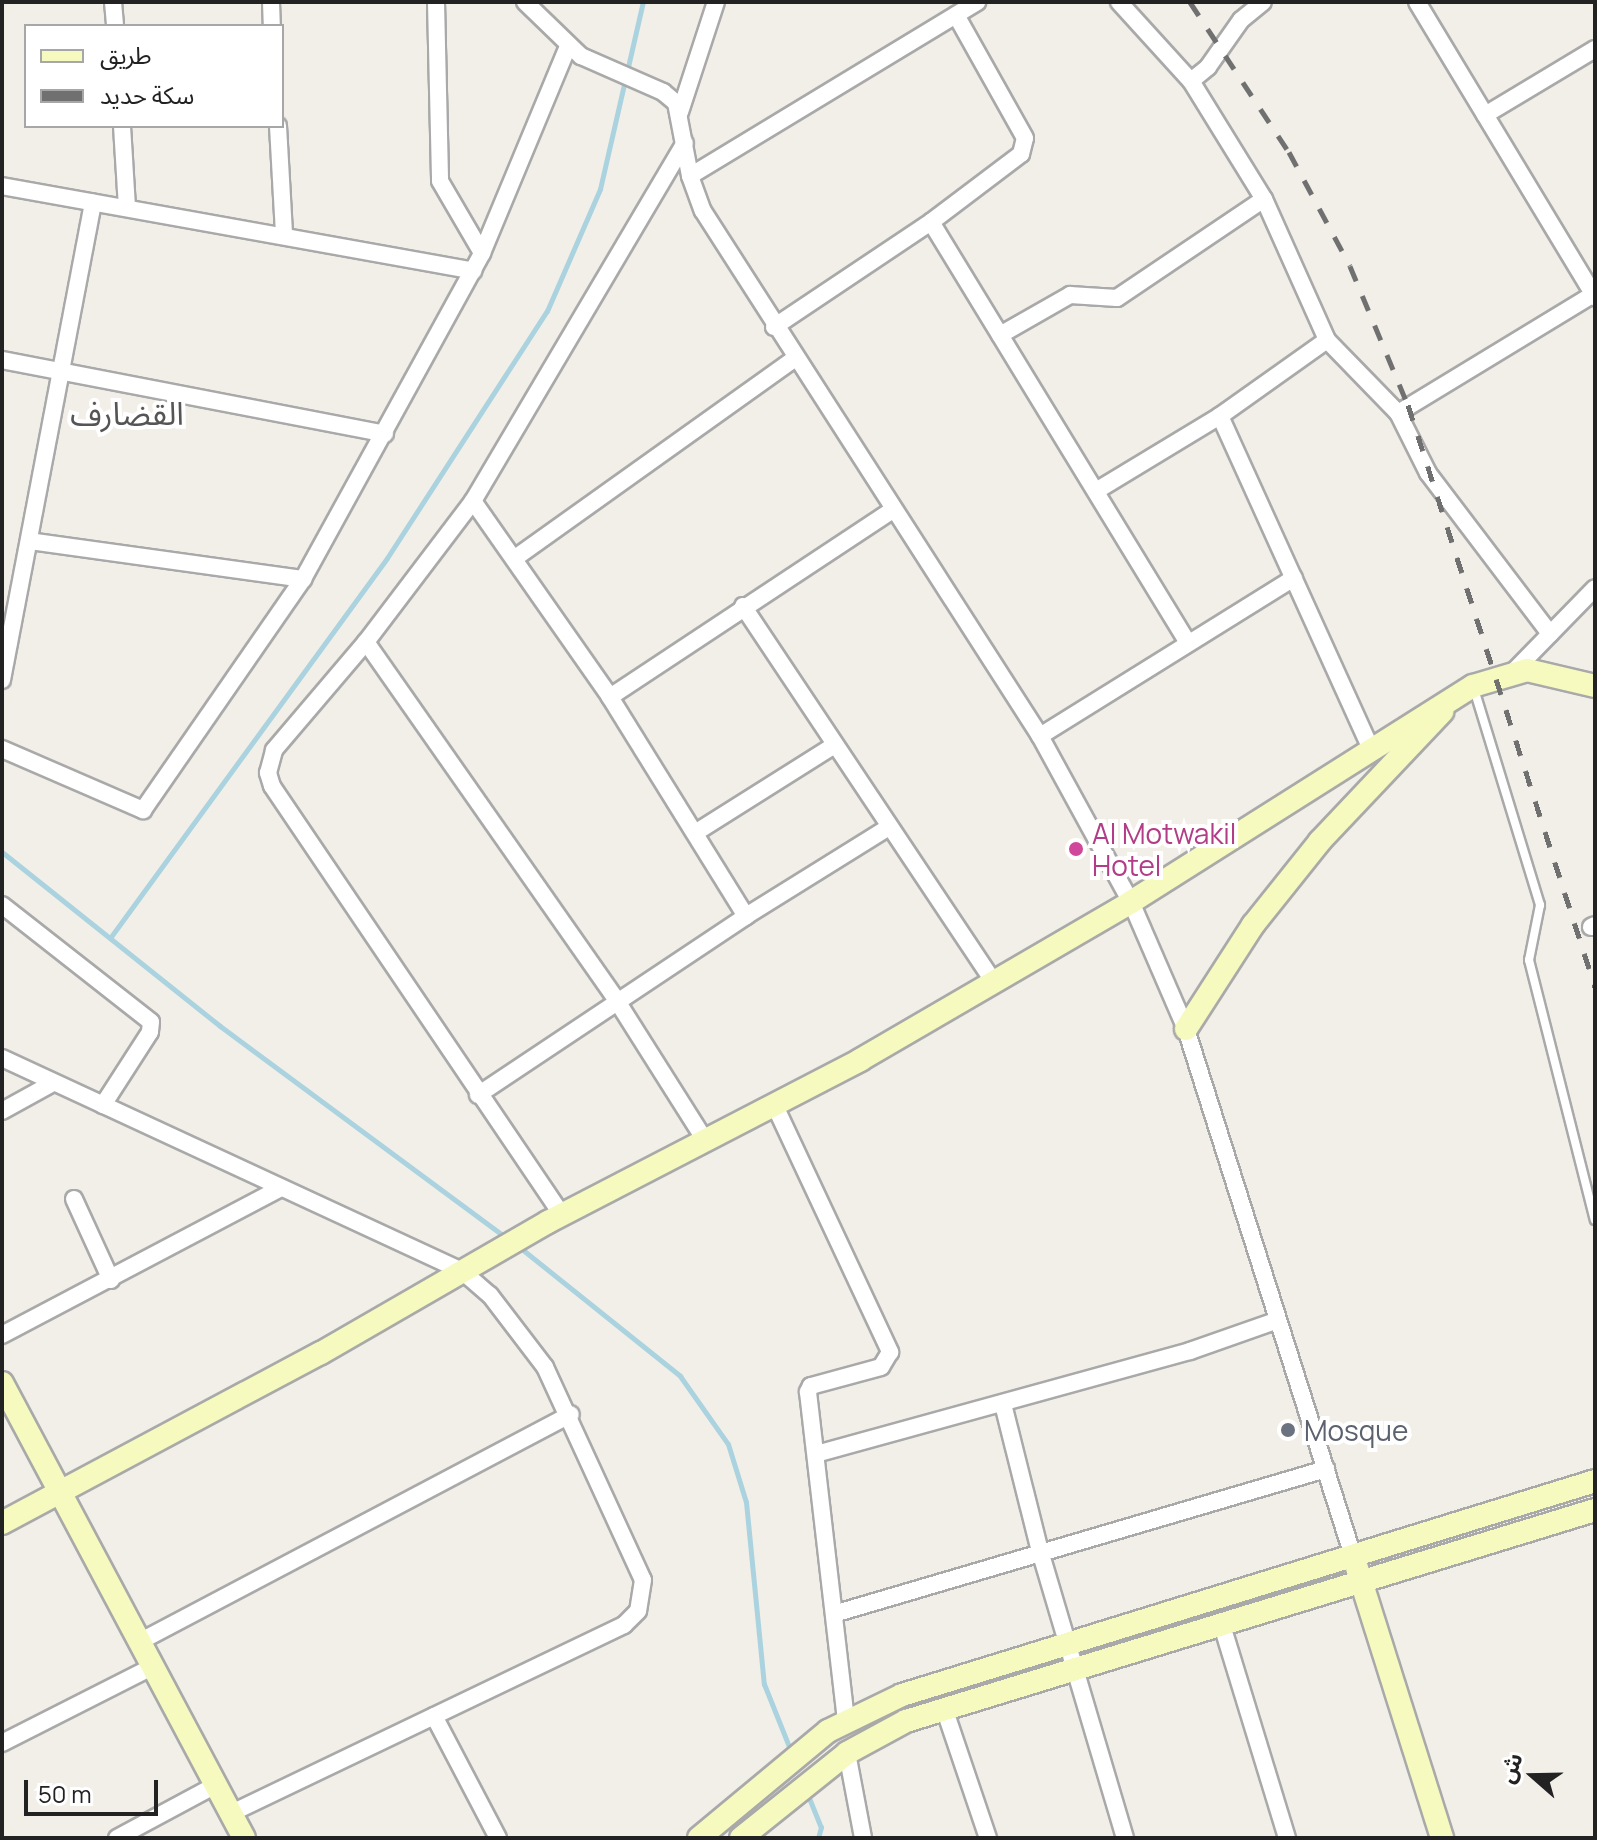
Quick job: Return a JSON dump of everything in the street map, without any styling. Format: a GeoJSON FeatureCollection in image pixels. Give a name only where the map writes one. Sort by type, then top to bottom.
{"type":"FeatureCollection","features":[{"type":"Feature","properties":{"kind":"street"},"geometry":{"type":"LineString","coordinates":[[113,2],[115,24]]}},
{"type":"Feature","properties":{"kind":"street"},"geometry":{"type":"LineString","coordinates":[[271,2],[272,24]]}},
{"type":"Feature","properties":{"kind":"street"},"geometry":{"type":"LineString","coordinates":[[436,2],[440,181],[482,253]]}},
{"type":"Feature","properties":{"kind":"street"},"geometry":{"type":"LineString","coordinates":[[525,2],[568,46],[601,67],[663,92],[680,112]]}},
{"type":"Feature","properties":{"kind":"street"},"geometry":{"type":"LineString","coordinates":[[716,2],[680,112],[690,176],[703,211],[794,359],[1040,736],[1131,902],[1186,1029],[1442,1838]]}},
{"type":"Feature","properties":{"kind":"street"},"geometry":{"type":"LineString","coordinates":[[690,176],[977,2]]}},
{"type":"Feature","properties":{"kind":"street"},"geometry":{"type":"LineString","coordinates":[[1119,2],[1191,81],[1264,199],[1327,340],[1398,413],[1428,473],[1550,634]]}},
{"type":"Feature","properties":{"kind":"street"},"geometry":{"type":"LineString","coordinates":[[1191,81],[1208,67],[1241,20],[1263,2]]}},
{"type":"Feature","properties":{"kind":"street"},"geometry":{"type":"LineString","coordinates":[[1398,413],[1594,295],[1417,2]]}},
{"type":"Feature","properties":{"kind":"street"},"geometry":{"type":"LineString","coordinates":[[774,327],[1014,164],[1025,146],[956,15]]}},
{"type":"Feature","properties":{"kind":"street"},"geometry":{"type":"LineString","coordinates":[[2,749],[143,810],[303,579],[385,434],[482,253],[568,46]]}},
{"type":"Feature","properties":{"kind":"street"},"geometry":{"type":"LineString","coordinates":[[1485,115],[1595,49]]}},
{"type":"Feature","properties":{"kind":"street"},"geometry":{"type":"LineString","coordinates":[[122,128],[127,207]]}},
{"type":"Feature","properties":{"kind":"street"},"geometry":{"type":"LineString","coordinates":[[278,128],[284,235]]}},
{"type":"Feature","properties":{"kind":"street"},"geometry":{"type":"LineString","coordinates":[[555,1218],[268,773],[274,750],[366,642],[473,501],[685,143]]}},
{"type":"Feature","properties":{"kind":"street"},"geometry":{"type":"LineString","coordinates":[[2,186],[473,271]]}},
{"type":"Feature","properties":{"kind":"street"},"geometry":{"type":"LineString","coordinates":[[1000,335],[1070,295],[1117,298],[1264,199]]}},
{"type":"Feature","properties":{"kind":"street"},"geometry":{"type":"LineString","coordinates":[[2,680],[58,371],[93,203]]}},
{"type":"Feature","properties":{"kind":"street"},"geometry":{"type":"LineString","coordinates":[[931,222],[1187,642]]}},
{"type":"Feature","properties":{"kind":"street"},"geometry":{"type":"LineString","coordinates":[[1096,491],[1220,416],[1327,340]]}},
{"type":"Feature","properties":{"kind":"street"},"geometry":{"type":"LineString","coordinates":[[515,558],[794,359]]}},
{"type":"Feature","properties":{"kind":"street"},"geometry":{"type":"LineString","coordinates":[[2,360],[385,434]]}},
{"type":"Feature","properties":{"kind":"street"},"geometry":{"type":"LineString","coordinates":[[1220,416],[1370,747]]}},
{"type":"Feature","properties":{"kind":"street"},"geometry":{"type":"LineString","coordinates":[[473,501],[610,697],[746,916]]}},
{"type":"Feature","properties":{"kind":"street"},"geometry":{"type":"LineString","coordinates":[[610,697],[743,606],[893,510]]}},
{"type":"Feature","properties":{"kind":"street"},"geometry":{"type":"LineString","coordinates":[[29,541],[303,579]]}},
{"type":"Feature","properties":{"kind":"street"},"geometry":{"type":"LineString","coordinates":[[1040,736],[1294,578]]}},
{"type":"Feature","properties":{"kind":"street"},"geometry":{"type":"LineString","coordinates":[[2,1523],[555,1218],[775,1106],[994,983],[1131,902],[1370,747],[1473,686],[1513,672],[1595,588]]}},
{"type":"Feature","properties":{"kind":"street"},"geometry":{"type":"LineString","coordinates":[[743,606],[994,983]]}},
{"type":"Feature","properties":{"kind":"street"},"geometry":{"type":"LineString","coordinates":[[366,642],[617,1001],[705,1140]]}},
{"type":"Feature","properties":{"kind":"street"},"geometry":{"type":"LineString","coordinates":[[1513,672],[1595,686]]}},
{"type":"Feature","properties":{"kind":"street"},"geometry":{"type":"LineString","coordinates":[[1186,1029],[1253,925],[1320,841],[1454,699]]}},
{"type":"Feature","properties":{"kind":"street"},"geometry":{"type":"LineString","coordinates":[[695,833],[835,745]]}},
{"type":"Feature","properties":{"kind":"street"},"geometry":{"type":"LineString","coordinates":[[478,1095],[746,916],[889,827]]}},
{"type":"Feature","properties":{"kind":"street"},"geometry":{"type":"LineString","coordinates":[[2,905],[151,1022],[150,1032],[103,1105]]}},
{"type":"Feature","properties":{"kind":"street"},"geometry":{"type":"LineString","coordinates":[[2,1058],[281,1188],[471,1265],[536,1355],[571,1414],[643,1580],[638,1611],[624,1625],[231,1813]]}},
{"type":"Feature","properties":{"kind":"street"},"geometry":{"type":"LineString","coordinates":[[2,1111],[53,1083]]}},
{"type":"Feature","properties":{"kind":"street"},"geometry":{"type":"LineString","coordinates":[[775,1106],[890,1352],[881,1367],[809,1389],[837,1613],[846,1720]]}},
{"type":"Feature","properties":{"kind":"street"},"geometry":{"type":"LineString","coordinates":[[2,1335],[281,1188]]}},
{"type":"Feature","properties":{"kind":"street"},"geometry":{"type":"LineString","coordinates":[[74,1199],[111,1280]]}},
{"type":"Feature","properties":{"kind":"street"},"geometry":{"type":"LineString","coordinates":[[816,1454],[1003,1404],[1278,1320]]}},
{"type":"Feature","properties":{"kind":"street"},"geometry":{"type":"LineString","coordinates":[[2,1383],[58,1494],[244,1838]]}},
{"type":"Feature","properties":{"kind":"street"},"geometry":{"type":"LineString","coordinates":[[1003,1404],[1073,1669],[1125,1838]]}},
{"type":"Feature","properties":{"kind":"street"},"geometry":{"type":"LineString","coordinates":[[139,1642],[571,1414]]}},
{"type":"Feature","properties":{"kind":"street"},"geometry":{"type":"LineString","coordinates":[[837,1613],[1326,1469]]}},
{"type":"Feature","properties":{"kind":"street"},"geometry":{"type":"LineString","coordinates":[[699,1838],[819,1738],[846,1720],[902,1695],[1352,1553],[1595,1481]]}},
{"type":"Feature","properties":{"kind":"street"},"geometry":{"type":"LineString","coordinates":[[742,1838],[847,1753],[883,1732],[944,1708],[1595,1510]]}},
{"type":"Feature","properties":{"kind":"street"},"geometry":{"type":"LineString","coordinates":[[1221,1622],[1287,1838]]}},
{"type":"Feature","properties":{"kind":"street"},"geometry":{"type":"LineString","coordinates":[[2,1743],[152,1667]]}},
{"type":"Feature","properties":{"kind":"street"},"geometry":{"type":"LineString","coordinates":[[944,1708],[988,1838]]}},
{"type":"Feature","properties":{"kind":"street"},"geometry":{"type":"LineString","coordinates":[[434,1716],[498,1838]]}},
{"type":"Feature","properties":{"kind":"street"},"geometry":{"type":"LineString","coordinates":[[847,1753],[863,1838]]}},
{"type":"Feature","properties":{"kind":"street"},"geometry":{"type":"LineString","coordinates":[[117,1838],[216,1785]]}},
{"type":"Feature","properties":{"kind":"lane"},"geometry":{"type":"LineString","coordinates":[[1473,686],[1540,905],[1529,960],[1595,1220]]}},
{"type":"Feature","properties":{"kind":"waterway"},"geometry":{"type":"LineString","coordinates":[[110,938],[387,558],[547,311],[600,189],[643,2]]}},
{"type":"Feature","properties":{"kind":"waterway"},"geometry":{"type":"LineString","coordinates":[[2,852],[220,1026],[506,1238]]}},
{"type":"Feature","properties":{"kind":"waterway"},"geometry":{"type":"LineString","coordinates":[[518,1246],[680,1376],[728,1444],[746,1502],[764,1684],[792,1754]]}},
{"type":"Feature","properties":{"kind":"waterway"},"geometry":{"type":"LineString","coordinates":[[807,1793],[821,1827],[818,1838]]}},
{"type":"Feature","properties":{"kind":"railway"},"geometry":{"type":"LineString","coordinates":[[1190,2],[1289,152],[1350,266],[1408,405],[1595,987]]}},
{"type":"Feature","properties":{"kind":"place","name":"Al Motwakil Hotel"},"geometry":{"type":"Point","coordinates":[1076,849]}},
{"type":"Feature","properties":{"kind":"place","name":"Mosque"},"geometry":{"type":"Point","coordinates":[1288,1430]}},
{"type":"Feature","properties":{"kind":"district","name":"القضارف"},"geometry":{"type":"Point","coordinates":[127,413]}}]}
